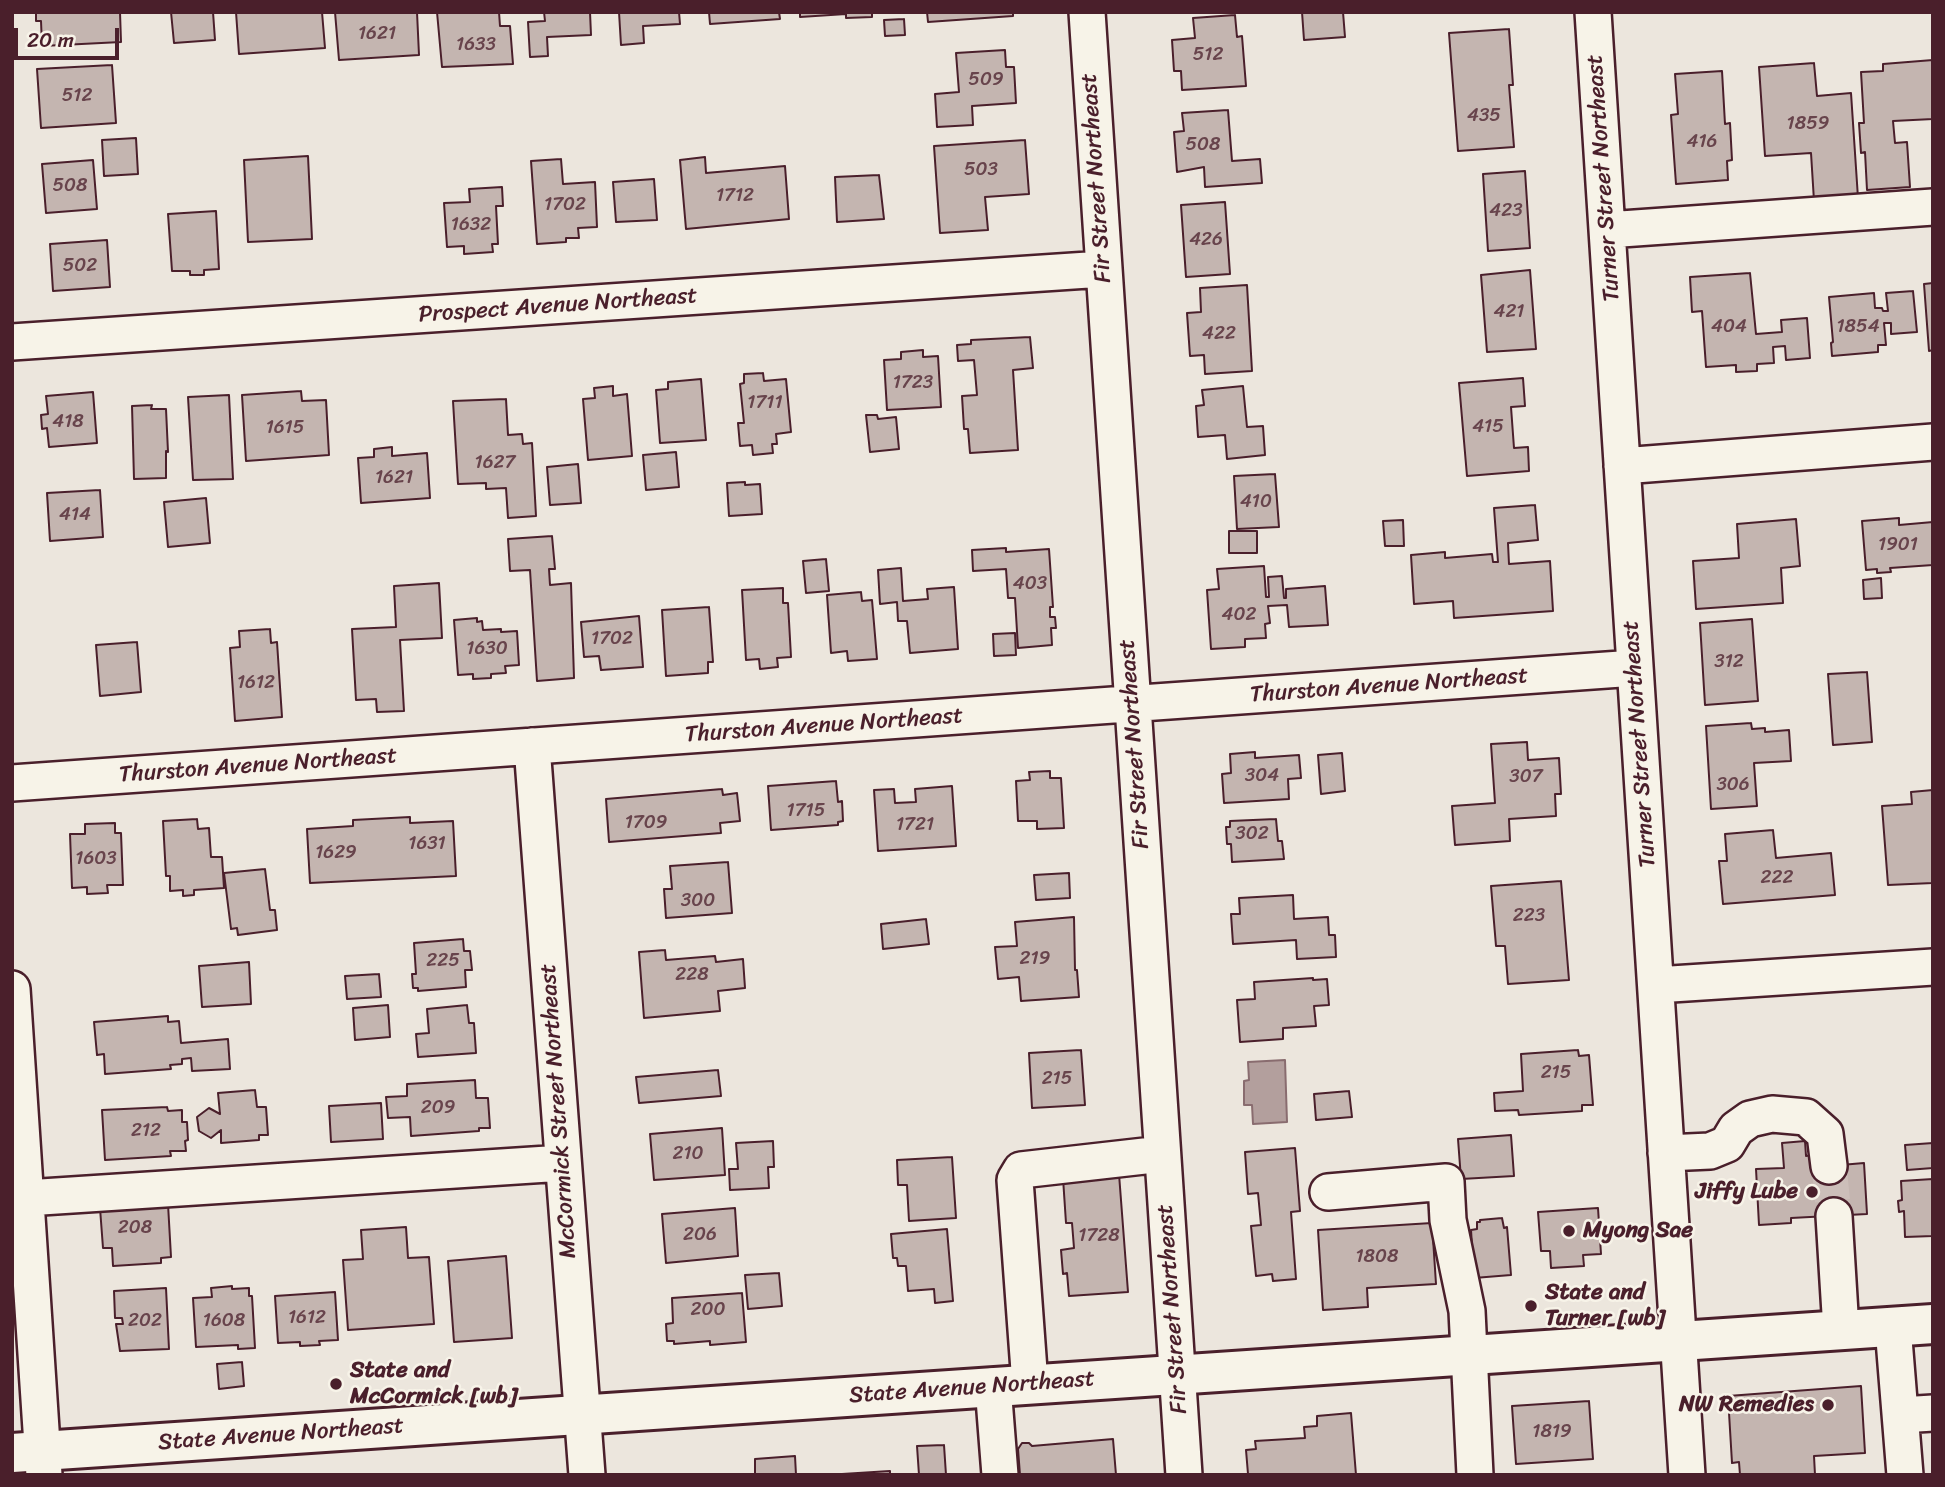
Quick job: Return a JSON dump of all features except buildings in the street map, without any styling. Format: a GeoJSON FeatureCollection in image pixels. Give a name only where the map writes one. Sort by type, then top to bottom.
{"type":"FeatureCollection","features":[{"type":"Feature","properties":{"kind":"main road","name":"State Avenue Northeast"},"geometry":{"type":"LineString","coordinates":[[33,1460],[582,1414],[1933,1324]]}},
{"type":"Feature","properties":{"kind":"street","name":"Fir Street Northeast"},"geometry":{"type":"LineString","coordinates":[[1087,12],[1184,1475]]}},
{"type":"Feature","properties":{"kind":"street","name":"Turner Street Northeast"},"geometry":{"type":"LineString","coordinates":[[1593,12],[1687,1475]]}},
{"type":"Feature","properties":{"kind":"street"},"geometry":{"type":"LineString","coordinates":[[1607,230],[1933,207]]}},
{"type":"Feature","properties":{"kind":"street","name":"Prospect Avenue Northeast"},"geometry":{"type":"LineString","coordinates":[[12,342],[1103,269]]}},
{"type":"Feature","properties":{"kind":"street"},"geometry":{"type":"LineString","coordinates":[[1622,466],[1933,442]]}},
{"type":"Feature","properties":{"kind":"street","name":"Thurston Avenue Northeast"},"geometry":{"type":"LineString","coordinates":[[12,783],[1635,668]]}},
{"type":"Feature","properties":{"kind":"street","name":"McCormick Street Northeast"},"geometry":{"type":"LineString","coordinates":[[532,746],[587,1475]]}},
{"type":"Feature","properties":{"kind":"street"},"geometry":{"type":"LineString","coordinates":[[1656,985],[1933,967]]}},
{"type":"Feature","properties":{"kind":"street"},"geometry":{"type":"LineString","coordinates":[[12,989],[26,1198],[33,1460]]}},
{"type":"Feature","properties":{"kind":"street"},"geometry":{"type":"LineString","coordinates":[[1666,1153],[1710,1151],[1727,1144],[1736,1129],[1750,1119],[1772,1114],[1806,1117],[1816,1125],[1825,1134],[1829,1166]]}},
{"type":"Feature","properties":{"kind":"street"},"geometry":{"type":"LineString","coordinates":[[999,1475],[1011,1385],[1015,1180],[1021,1170],[1162,1154]]}},
{"type":"Feature","properties":{"kind":"street"},"geometry":{"type":"LineString","coordinates":[[26,1198],[563,1163]]}},
{"type":"Feature","properties":{"kind":"street"},"geometry":{"type":"LineString","coordinates":[[1328,1192],[1446,1182],[1448,1220],[1467,1311],[1475,1475]]}},
{"type":"Feature","properties":{"kind":"street"},"geometry":{"type":"LineString","coordinates":[[1834,1216],[1841,1330]]}},
{"type":"Feature","properties":{"kind":"street"},"geometry":{"type":"LineString","coordinates":[[1893,1327],[1917,1414],[1905,1475]]}},
{"type":"Feature","properties":{"kind":"shaded area"},"geometry":{"type":"Polygon","coordinates":[[[1285,1060],[1287,1122],[1253,1124],[1252,1105],[1244,1105],[1244,1081],[1249,1080],[1248,1062],[1285,1060]]]}},
{"type":"Feature","properties":{"kind":"tunnel"},"geometry":{"type":"LineString","coordinates":[[1829,1166],[1834,1216]]}},
{"type":"Feature","properties":{"kind":"place","name":"Jiffy Lube"},"geometry":{"type":"Point","coordinates":[1812,1192]}},
{"type":"Feature","properties":{"kind":"place","name":"Myong Sae"},"geometry":{"type":"Point","coordinates":[1569,1231]}},
{"type":"Feature","properties":{"kind":"place","name":"State and Turner [wb]"},"geometry":{"type":"Point","coordinates":[1531,1306]}},
{"type":"Feature","properties":{"kind":"place","name":"State and McCormick [wb]"},"geometry":{"type":"Point","coordinates":[336,1384]}},
{"type":"Feature","properties":{"kind":"place","name":"NW Remedies"},"geometry":{"type":"Point","coordinates":[1828,1405]}}]}
